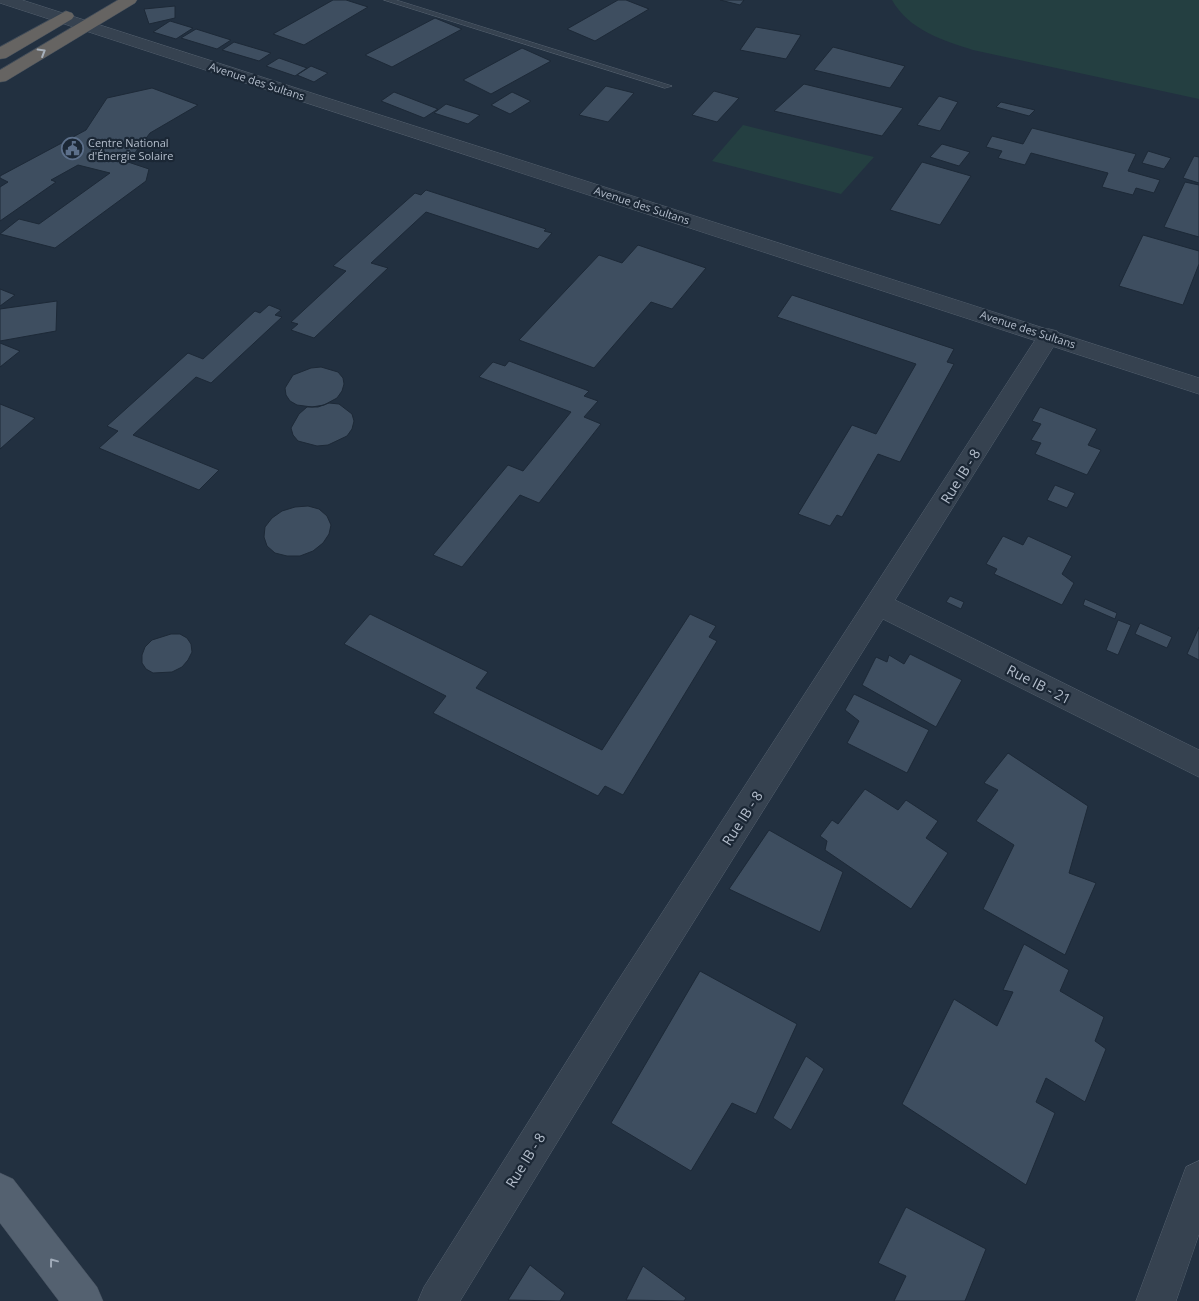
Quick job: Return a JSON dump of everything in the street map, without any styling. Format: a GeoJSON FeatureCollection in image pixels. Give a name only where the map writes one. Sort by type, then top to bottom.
{"type":"FeatureCollection","features":[{"type":"Feature","properties":{"kind":"highway"},"geometry":{"type":"LineString","coordinates":[[0,78],[81,18],[129,0]]}},
{"type":"Feature","properties":{"kind":"highway"},"geometry":{"type":"LineString","coordinates":[[0,54],[62,18],[81,18]]}},
{"type":"Feature","properties":{"kind":"main road"},"geometry":{"type":"LineString","coordinates":[[0,1192],[83,1301]]}},
{"type":"Feature","properties":{"kind":"street"},"geometry":{"type":"LineString","coordinates":[[6,0],[62,18]]}},
{"type":"Feature","properties":{"kind":"street","name":"Avenue des Sultans"},"geometry":{"type":"LineString","coordinates":[[81,18],[1199,386]]}},
{"type":"Feature","properties":{"kind":"street","name":"Rue IB - 8"},"geometry":{"type":"LineString","coordinates":[[438,1301],[620,1008],[1049,336]]}},
{"type":"Feature","properties":{"kind":"street","name":"Rue IB - 21"},"geometry":{"type":"LineString","coordinates":[[878,604],[1199,764]]}},
{"type":"Feature","properties":{"kind":"street"},"geometry":{"type":"LineString","coordinates":[[1156,1301],[1199,1180]]}},
{"type":"Feature","properties":{"kind":"lane"},"geometry":{"type":"LineString","coordinates":[[388,0],[668,86]]}},
{"type":"Feature","properties":{"kind":"green space"},"geometry":{"type":"Polygon","coordinates":[[[892,0],[1199,0],[1199,99],[973,50],[938,38],[917,26],[907,19],[892,0]]]}},
{"type":"Feature","properties":{"kind":"green space"},"geometry":{"type":"Polygon","coordinates":[[[743,125],[874,157],[841,194],[712,161],[743,125]]]}},
{"type":"Feature","properties":{"kind":"building"},"geometry":{"type":"Polygon","coordinates":[[[333,0],[346,0],[368,7],[304,45],[273,34],[333,0]]]}},
{"type":"Feature","properties":{"kind":"building"},"geometry":{"type":"Polygon","coordinates":[[[618,0],[626,0],[649,9],[595,41],[567,29],[618,0]]]}},
{"type":"Feature","properties":{"kind":"building"},"geometry":{"type":"Polygon","coordinates":[[[720,0],[744,0],[740,5],[720,0]]]}},
{"type":"Feature","properties":{"kind":"building"},"geometry":{"type":"Polygon","coordinates":[[[175,6],[175,18],[149,24],[144,9],[175,6]]]}},
{"type":"Feature","properties":{"kind":"building"},"geometry":{"type":"Polygon","coordinates":[[[435,18],[462,29],[392,67],[365,55],[435,18]]]}},
{"type":"Feature","properties":{"kind":"building"},"geometry":{"type":"Polygon","coordinates":[[[170,21],[193,28],[176,39],[153,32],[170,21]]]}},
{"type":"Feature","properties":{"kind":"building"},"geometry":{"type":"Polygon","coordinates":[[[756,27],[801,35],[786,59],[740,50],[756,27]]]}},
{"type":"Feature","properties":{"kind":"building"},"geometry":{"type":"Polygon","coordinates":[[[196,29],[231,40],[217,49],[181,38],[196,29]]]}},
{"type":"Feature","properties":{"kind":"building"},"geometry":{"type":"Polygon","coordinates":[[[234,42],[271,53],[259,61],[222,50],[234,42]]]}},
{"type":"Feature","properties":{"kind":"building"},"geometry":{"type":"Polygon","coordinates":[[[833,47],[905,66],[890,88],[814,70],[833,47]]]}},
{"type":"Feature","properties":{"kind":"building"},"geometry":{"type":"Polygon","coordinates":[[[522,48],[551,61],[491,94],[463,80],[522,48]]]}},
{"type":"Feature","properties":{"kind":"building"},"geometry":{"type":"Polygon","coordinates":[[[279,58],[307,68],[295,76],[266,66],[279,58]]]}},
{"type":"Feature","properties":{"kind":"building"},"geometry":{"type":"Polygon","coordinates":[[[311,66],[328,73],[314,82],[297,75],[311,66]]]}},
{"type":"Feature","properties":{"kind":"building"},"geometry":{"type":"Polygon","coordinates":[[[804,84],[903,108],[882,136],[774,111],[804,84]]]}},
{"type":"Feature","properties":{"kind":"building"},"geometry":{"type":"Polygon","coordinates":[[[606,86],[634,93],[608,122],[579,115],[606,86]]]}},
{"type":"Feature","properties":{"kind":"building"},"geometry":{"type":"Polygon","coordinates":[[[152,88],[198,105],[150,133],[128,162],[149,169],[146,181],[55,248],[0,234],[19,219],[39,224],[110,173],[78,165],[51,180],[56,182],[0,221],[0,187],[8,182],[0,178],[0,176],[86,130],[107,98],[152,88]]]}},
{"type":"Feature","properties":{"kind":"building"},"geometry":{"type":"Polygon","coordinates":[[[714,91],[739,98],[717,122],[692,115],[714,91]]]}},
{"type":"Feature","properties":{"kind":"building"},"geometry":{"type":"Polygon","coordinates":[[[394,92],[438,109],[424,118],[381,101],[394,92]]]}},
{"type":"Feature","properties":{"kind":"building"},"geometry":{"type":"Polygon","coordinates":[[[512,92],[531,101],[510,114],[491,105],[512,92]]]}},
{"type":"Feature","properties":{"kind":"building"},"geometry":{"type":"Polygon","coordinates":[[[939,96],[958,102],[940,131],[917,125],[939,96]]]}},
{"type":"Feature","properties":{"kind":"building"},"geometry":{"type":"Polygon","coordinates":[[[1001,102],[1035,110],[1029,116],[996,107],[1001,102]]]}},
{"type":"Feature","properties":{"kind":"building"},"geometry":{"type":"Polygon","coordinates":[[[446,104],[480,115],[468,124],[434,113],[446,104]]]}},
{"type":"Feature","properties":{"kind":"building"},"geometry":{"type":"Polygon","coordinates":[[[1032,128],[1136,154],[1128,171],[1160,180],[1154,193],[1136,188],[1133,195],[1102,187],[1108,173],[1031,153],[1025,165],[998,158],[1002,151],[986,147],[992,136],[1023,144],[1032,128]]]}},
{"type":"Feature","properties":{"kind":"building"},"geometry":{"type":"Polygon","coordinates":[[[942,144],[970,152],[959,166],[930,157],[942,144]]]}},
{"type":"Feature","properties":{"kind":"building"},"geometry":{"type":"Polygon","coordinates":[[[1148,151],[1171,158],[1164,169],[1142,163],[1148,151]]]}},
{"type":"Feature","properties":{"kind":"building"},"geometry":{"type":"Polygon","coordinates":[[[1194,156],[1199,157],[1199,183],[1183,178],[1194,156]]]}},
{"type":"Feature","properties":{"kind":"building"},"geometry":{"type":"Polygon","coordinates":[[[922,162],[971,176],[940,225],[890,210],[922,162]]]}},
{"type":"Feature","properties":{"kind":"building"},"geometry":{"type":"Polygon","coordinates":[[[1185,182],[1199,185],[1199,237],[1164,227],[1185,182]]]}},
{"type":"Feature","properties":{"kind":"building"},"geometry":{"type":"Polygon","coordinates":[[[426,190],[546,229],[544,231],[552,233],[538,249],[426,212],[371,263],[388,268],[314,338],[291,330],[298,324],[291,322],[346,271],[333,266],[415,193],[421,195],[426,190]]]}},
{"type":"Feature","properties":{"kind":"building"},"geometry":{"type":"Polygon","coordinates":[[[1143,235],[1199,251],[1199,264],[1183,305],[1119,286],[1143,235]]]}},
{"type":"Feature","properties":{"kind":"building"},"geometry":{"type":"Polygon","coordinates":[[[638,245],[706,268],[672,309],[651,302],[594,368],[519,340],[599,255],[622,263],[638,245]]]}},
{"type":"Feature","properties":{"kind":"building"},"geometry":{"type":"Polygon","coordinates":[[[0,289],[15,295],[0,306],[0,289]]]}},
{"type":"Feature","properties":{"kind":"building"},"geometry":{"type":"Polygon","coordinates":[[[792,295],[954,349],[947,362],[954,364],[900,462],[878,454],[842,517],[837,515],[830,526],[798,514],[852,425],[876,434],[916,364],[777,317],[792,295]]]}},
{"type":"Feature","properties":{"kind":"building"},"geometry":{"type":"Polygon","coordinates":[[[57,301],[56,331],[0,341],[0,309],[57,301]]]}},
{"type":"Feature","properties":{"kind":"building"},"geometry":{"type":"Polygon","coordinates":[[[269,305],[281,310],[275,315],[282,317],[211,383],[196,377],[133,435],[219,470],[199,490],[99,448],[118,431],[107,426],[188,353],[203,359],[255,311],[260,313],[269,305]]]}},
{"type":"Feature","properties":{"kind":"building"},"geometry":{"type":"Polygon","coordinates":[[[0,343],[20,351],[0,367],[0,343]]]}},
{"type":"Feature","properties":{"kind":"building"},"geometry":{"type":"Polygon","coordinates":[[[509,361],[589,391],[584,396],[598,401],[584,417],[601,424],[539,503],[520,495],[462,567],[433,555],[508,465],[523,471],[571,412],[479,377],[493,362],[505,366],[509,361]]]}},
{"type":"Feature","properties":{"kind":"building"},"geometry":{"type":"Polygon","coordinates":[[[321,367],[338,372],[343,378],[342,391],[337,398],[324,405],[312,407],[297,405],[290,401],[286,395],[285,388],[293,375],[311,368],[321,367]]]}},
{"type":"Feature","properties":{"kind":"building"},"geometry":{"type":"Polygon","coordinates":[[[329,403],[339,404],[352,414],[354,421],[352,429],[347,436],[328,445],[317,446],[298,441],[293,435],[291,428],[299,414],[307,407],[318,407],[329,403]]]}},
{"type":"Feature","properties":{"kind":"building"},"geometry":{"type":"Polygon","coordinates":[[[0,404],[35,418],[0,449],[0,404]]]}},
{"type":"Feature","properties":{"kind":"building"},"geometry":{"type":"Polygon","coordinates":[[[1040,407],[1097,429],[1088,445],[1101,450],[1087,475],[1035,454],[1041,443],[1031,440],[1041,424],[1032,421],[1040,407]]]}},
{"type":"Feature","properties":{"kind":"building"},"geometry":{"type":"Polygon","coordinates":[[[1055,485],[1075,493],[1067,508],[1047,500],[1055,485]]]}},
{"type":"Feature","properties":{"kind":"building"},"geometry":{"type":"Polygon","coordinates":[[[308,506],[319,509],[327,516],[331,525],[329,534],[323,543],[313,551],[300,556],[287,556],[275,553],[267,546],[264,537],[265,527],[272,518],[282,511],[308,506]]]}},
{"type":"Feature","properties":{"kind":"building"},"geometry":{"type":"Polygon","coordinates":[[[1003,536],[1023,545],[1028,536],[1072,556],[1062,574],[1074,583],[1062,605],[994,574],[997,569],[986,564],[1003,536]]]}},
{"type":"Feature","properties":{"kind":"building"},"geometry":{"type":"Polygon","coordinates":[[[950,596],[964,602],[961,609],[946,602],[950,596]]]}},
{"type":"Feature","properties":{"kind":"building"},"geometry":{"type":"Polygon","coordinates":[[[1085,599],[1117,613],[1115,619],[1083,605],[1085,599]]]}},
{"type":"Feature","properties":{"kind":"building"},"geometry":{"type":"Polygon","coordinates":[[[370,614],[488,672],[476,688],[602,750],[690,614],[716,626],[709,637],[717,641],[623,795],[605,786],[598,796],[433,713],[446,696],[344,644],[370,614]]]}},
{"type":"Feature","properties":{"kind":"building"},"geometry":{"type":"Polygon","coordinates":[[[1118,620],[1131,625],[1118,655],[1106,650],[1118,620]]]}},
{"type":"Feature","properties":{"kind":"building"},"geometry":{"type":"Polygon","coordinates":[[[1140,623],[1172,637],[1167,648],[1135,634],[1140,623]]]}},
{"type":"Feature","properties":{"kind":"building"},"geometry":{"type":"Polygon","coordinates":[[[1199,627],[1199,660],[1187,654],[1199,627]]]}},
{"type":"Feature","properties":{"kind":"building"},"geometry":{"type":"Polygon","coordinates":[[[171,634],[180,634],[187,638],[191,644],[192,652],[188,660],[182,667],[172,672],[153,673],[146,669],[142,663],[145,647],[152,640],[171,634]]]}},
{"type":"Feature","properties":{"kind":"building"},"geometry":{"type":"Polygon","coordinates":[[[910,654],[962,680],[936,727],[862,685],[876,657],[887,662],[889,655],[904,664],[910,654]]]}},
{"type":"Feature","properties":{"kind":"building"},"geometry":{"type":"Polygon","coordinates":[[[854,694],[929,730],[907,773],[847,743],[859,721],[845,710],[854,694]]]}},
{"type":"Feature","properties":{"kind":"building"},"geometry":{"type":"Polygon","coordinates":[[[1008,753],[1088,806],[1069,873],[1096,883],[1065,955],[983,909],[1014,845],[976,821],[998,790],[984,783],[1008,753]]]}},
{"type":"Feature","properties":{"kind":"building"},"geometry":{"type":"Polygon","coordinates":[[[865,789],[898,810],[906,800],[938,821],[926,838],[948,853],[911,909],[825,850],[827,841],[820,836],[832,820],[838,824],[865,789]]]}},
{"type":"Feature","properties":{"kind":"building"},"geometry":{"type":"Polygon","coordinates":[[[769,830],[843,872],[820,932],[729,889],[769,830]]]}},
{"type":"Feature","properties":{"kind":"building"},"geometry":{"type":"Polygon","coordinates":[[[1024,944],[1069,970],[1060,991],[1104,1017],[1095,1041],[1106,1049],[1085,1102],[1046,1078],[1036,1102],[1055,1113],[1026,1185],[902,1104],[954,999],[997,1026],[1013,992],[1003,990],[1024,944]]]}},
{"type":"Feature","properties":{"kind":"building"},"geometry":{"type":"Polygon","coordinates":[[[700,971],[797,1024],[756,1114],[732,1103],[691,1171],[611,1123],[700,971]]]}},
{"type":"Feature","properties":{"kind":"building"},"geometry":{"type":"Polygon","coordinates":[[[806,1056],[824,1069],[791,1130],[773,1118],[806,1056]]]}},
{"type":"Feature","properties":{"kind":"building"},"geometry":{"type":"Polygon","coordinates":[[[906,1207],[986,1249],[965,1301],[894,1301],[906,1276],[878,1263],[906,1207]]]}},
{"type":"Feature","properties":{"kind":"building"},"geometry":{"type":"Polygon","coordinates":[[[530,1265],[565,1293],[560,1301],[508,1300],[530,1265]]]}},
{"type":"Feature","properties":{"kind":"building"},"geometry":{"type":"Polygon","coordinates":[[[643,1266],[686,1298],[684,1301],[626,1300],[643,1266]]]}},
{"type":"Feature","properties":{"kind":"place","name":"Centre National d'Énergie Solaire"},"geometry":{"type":"Point","coordinates":[72,148]}}]}
